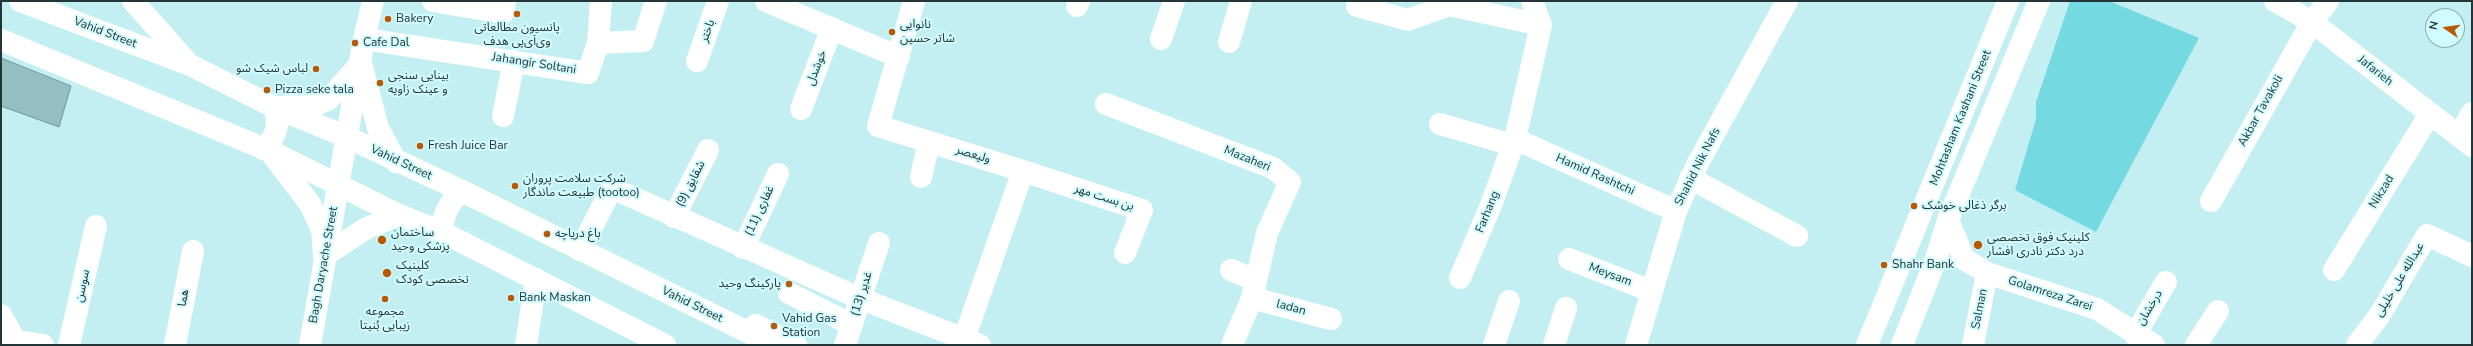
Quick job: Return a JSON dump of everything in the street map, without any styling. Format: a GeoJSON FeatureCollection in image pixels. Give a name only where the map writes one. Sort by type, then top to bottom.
{"type":"FeatureCollection","features":[{"type":"Feature","properties":{"kind":"street","name":"Vahid Street"},"geometry":{"type":"LineString","coordinates":[[20,1],[190,65],[274,107],[347,137],[396,162],[462,191],[774,345]]}},
{"type":"Feature","properties":{"kind":"street"},"geometry":{"type":"LineString","coordinates":[[133,1],[190,65]]}},
{"type":"Feature","properties":{"kind":"street","name":"Bagh Daryache Street"},"geometry":{"type":"LineString","coordinates":[[310,345],[324,256],[361,63],[364,39],[373,1]]}},
{"type":"Feature","properties":{"kind":"street"},"geometry":{"type":"LineString","coordinates":[[433,1],[503,13],[504,1]]}},
{"type":"Feature","properties":{"kind":"street"},"geometry":{"type":"LineString","coordinates":[[601,1],[598,43],[643,41],[656,1]]}},
{"type":"Feature","properties":{"kind":"street","name":"باختر"},"geometry":{"type":"LineString","coordinates":[[697,60],[718,1]]}},
{"type":"Feature","properties":{"kind":"street"},"geometry":{"type":"LineString","coordinates":[[766,1],[899,57]]}},
{"type":"Feature","properties":{"kind":"street","name":"ولیعصر"},"geometry":{"type":"LineString","coordinates":[[914,1],[878,126],[1023,171]]}},
{"type":"Feature","properties":{"kind":"street"},"geometry":{"type":"LineString","coordinates":[[1161,39],[1174,1]]}},
{"type":"Feature","properties":{"kind":"street"},"geometry":{"type":"LineString","coordinates":[[1229,42],[1241,1]]}},
{"type":"Feature","properties":{"kind":"street"},"geometry":{"type":"LineString","coordinates":[[1514,142],[1541,25],[1532,1]]}},
{"type":"Feature","properties":{"kind":"street","name":"Shahid Nik Nafs"},"geometry":{"type":"LineString","coordinates":[[1636,345],[1676,211],[1690,178],[1786,1]]}},
{"type":"Feature","properties":{"kind":"street","name":"Mohtasham Kashani Street"},"geometry":{"type":"LineString","coordinates":[[1867,345],[2008,1]]}},
{"type":"Feature","properties":{"kind":"street"},"geometry":{"type":"LineString","coordinates":[[1902,345],[1936,260],[1948,220],[2039,1]]}},
{"type":"Feature","properties":{"kind":"street","name":"Jafarieh"},"geometry":{"type":"LineString","coordinates":[[2275,1],[2312,22],[2465,141]]}},
{"type":"Feature","properties":{"kind":"street","name":"Akbar Tavakoli"},"geometry":{"type":"LineString","coordinates":[[2211,202],[2312,22],[2328,1]]}},
{"type":"Feature","properties":{"kind":"street"},"geometry":{"type":"LineString","coordinates":[[1358,6],[1408,20],[1449,5],[1541,25]]}},
{"type":"Feature","properties":{"kind":"street","name":"خوشدل"},"geometry":{"type":"LineString","coordinates":[[801,109],[832,28]]}},
{"type":"Feature","properties":{"kind":"street","name":"Jahangir Soltani"},"geometry":{"type":"LineString","coordinates":[[364,39],[588,73],[598,43]]}},
{"type":"Feature","properties":{"kind":"street"},"geometry":{"type":"LineString","coordinates":[[1,40],[267,150],[399,215],[442,232],[666,345]]}},
{"type":"Feature","properties":{"kind":"street"},"geometry":{"type":"LineString","coordinates":[[503,116],[514,61]]}},
{"type":"Feature","properties":{"kind":"street"},"geometry":{"type":"LineString","coordinates":[[267,150],[277,130],[278,118],[274,107],[314,106],[328,99],[361,63]]}},
{"type":"Feature","properties":{"kind":"street"},"geometry":{"type":"LineString","coordinates":[[361,63],[378,128],[396,162]]}},
{"type":"Feature","properties":{"kind":"street","name":"Mazaheri"},"geometry":{"type":"LineString","coordinates":[[1106,104],[1272,168],[1290,182],[1267,233],[1254,289],[1232,345]]}},
{"type":"Feature","properties":{"kind":"street"},"geometry":{"type":"LineString","coordinates":[[2465,141],[2472,113]]}},
{"type":"Feature","properties":{"kind":"street","name":"Nikzad"},"geometry":{"type":"LineString","coordinates":[[2334,270],[2430,114]]}},
{"type":"Feature","properties":{"kind":"street","name":"Hamid Rashtchi"},"geometry":{"type":"LineString","coordinates":[[1440,124],[1514,142],[1676,211]]}},
{"type":"Feature","properties":{"kind":"street"},"geometry":{"type":"LineString","coordinates":[[921,177],[929,142]]}},
{"type":"Feature","properties":{"kind":"street","name":"Farhang"},"geometry":{"type":"LineString","coordinates":[[1460,278],[1491,205],[1514,142]]}},
{"type":"Feature","properties":{"kind":"street"},"geometry":{"type":"LineString","coordinates":[[267,150],[310,204],[322,230],[324,256],[365,229],[399,215]]}},
{"type":"Feature","properties":{"kind":"street","name":"شقایق (9)"},"geometry":{"type":"LineString","coordinates":[[674,217],[708,150]]}},
{"type":"Feature","properties":{"kind":"street"},"geometry":{"type":"LineString","coordinates":[[580,250],[612,188],[743,248],[859,298],[972,342],[1023,171]]}},
{"type":"Feature","properties":{"kind":"street","name":"بن بست مهر"},"geometry":{"type":"LineString","coordinates":[[1023,171],[1142,210],[1125,253]]}},
{"type":"Feature","properties":{"kind":"street","name":"غفاری (11)"},"geometry":{"type":"LineString","coordinates":[[743,248],[778,174]]}},
{"type":"Feature","properties":{"kind":"street"},"geometry":{"type":"LineString","coordinates":[[1690,178],[1797,236]]}},
{"type":"Feature","properties":{"kind":"street"},"geometry":{"type":"LineString","coordinates":[[442,232],[443,216],[450,202],[462,191]]}},
{"type":"Feature","properties":{"kind":"street"},"geometry":{"type":"LineString","coordinates":[[1936,260],[1964,259],[1948,220]]}},
{"type":"Feature","properties":{"kind":"street","name":"سوسن"},"geometry":{"type":"LineString","coordinates":[[69,345],[96,226]]}},
{"type":"Feature","properties":{"kind":"street","name":"عبدالله علی خلیلی"},"geometry":{"type":"LineString","coordinates":[[2357,345],[2379,316],[2427,235],[2472,256]]}},
{"type":"Feature","properties":{"kind":"street","name":"غدیر (13)"},"geometry":{"type":"LineString","coordinates":[[845,345],[859,298],[879,243]]}},
{"type":"Feature","properties":{"kind":"street","name":"هما"},"geometry":{"type":"LineString","coordinates":[[176,345],[193,251]]}},
{"type":"Feature","properties":{"kind":"street","name":"Meysam"},"geometry":{"type":"LineString","coordinates":[[1569,259],[1652,291]]}},
{"type":"Feature","properties":{"kind":"street","name":"Golamreza Zarei"},"geometry":{"type":"LineString","coordinates":[[1964,259],[1987,273],[2097,309],[2135,335],[2154,345]]}},
{"type":"Feature","properties":{"kind":"street","name":"ladan"},"geometry":{"type":"LineString","coordinates":[[1231,270],[1254,289],[1331,319]]}},
{"type":"Feature","properties":{"kind":"street","name":"Salman"},"geometry":{"type":"LineString","coordinates":[[1973,345],[1987,273]]}},
{"type":"Feature","properties":{"kind":"street"},"geometry":{"type":"LineString","coordinates":[[526,345],[536,279]]}},
{"type":"Feature","properties":{"kind":"street","name":"درخشان"},"geometry":{"type":"LineString","coordinates":[[2135,335],[2166,282]]}},
{"type":"Feature","properties":{"kind":"street"},"geometry":{"type":"LineString","coordinates":[[790,293],[852,325]]}},
{"type":"Feature","properties":{"kind":"street"},"geometry":{"type":"LineString","coordinates":[[674,296],[697,296],[796,345]]}},
{"type":"Feature","properties":{"kind":"street"},"geometry":{"type":"LineString","coordinates":[[1494,345],[1509,301]]}},
{"type":"Feature","properties":{"kind":"street"},"geometry":{"type":"LineString","coordinates":[[1554,345],[1566,308]]}},
{"type":"Feature","properties":{"kind":"street"},"geometry":{"type":"LineString","coordinates":[[2196,345],[2218,311]]}},
{"type":"Feature","properties":{"kind":"street"},"geometry":{"type":"LineString","coordinates":[[1,315],[10,341],[43,345]]}},
{"type":"Feature","properties":{"kind":"shaded area"},"geometry":{"type":"Polygon","coordinates":[[[2070,1],[2109,1],[2199,38],[2096,232],[2015,190],[2036,119],[2036,102],[2070,1]]]}},
{"type":"Feature","properties":{"kind":"building"},"geometry":{"type":"Polygon","coordinates":[[[1,58],[71,86],[59,127],[1,106],[1,58]]]}},
{"type":"Feature","properties":{"kind":"place","name":"پانسیون مطالعاتی وی‌آی‌پی هدف"},"geometry":{"type":"Point","coordinates":[517,14]}},
{"type":"Feature","properties":{"kind":"place","name":"Bakery"},"geometry":{"type":"Point","coordinates":[388,19]}},
{"type":"Feature","properties":{"kind":"place","name":"نانوایی شاتر حسین"},"geometry":{"type":"Point","coordinates":[892,32]}},
{"type":"Feature","properties":{"kind":"place","name":"Cafe Dal"},"geometry":{"type":"Point","coordinates":[355,43]}},
{"type":"Feature","properties":{"kind":"place","name":"لباس شیک شو"},"geometry":{"type":"Point","coordinates":[316,69]}},
{"type":"Feature","properties":{"kind":"place","name":"بینایی سنجی و عینک زاویه"},"geometry":{"type":"Point","coordinates":[380,83]}},
{"type":"Feature","properties":{"kind":"place","name":"Pizza seke tala"},"geometry":{"type":"Point","coordinates":[267,90]}},
{"type":"Feature","properties":{"kind":"place","name":"Fresh Juice Bar"},"geometry":{"type":"Point","coordinates":[420,146]}},
{"type":"Feature","properties":{"kind":"place","name":"شرکت سلامت پروران طبیعت ماندگار (tootoo)"},"geometry":{"type":"Point","coordinates":[515,186]}},
{"type":"Feature","properties":{"kind":"place","name":"برگر ذغالی خوشک"},"geometry":{"type":"Point","coordinates":[1914,206]}},
{"type":"Feature","properties":{"kind":"place","name":"باغ دریاچه"},"geometry":{"type":"Point","coordinates":[547,234]}},
{"type":"Feature","properties":{"kind":"place","name":"ساختمان پزشکی وحید"},"geometry":{"type":"Point","coordinates":[382,240]}},
{"type":"Feature","properties":{"kind":"place","name":"کلینیک فوق تخصصی درد دکتر نادری افشار"},"geometry":{"type":"Point","coordinates":[1978,245]}},
{"type":"Feature","properties":{"kind":"place","name":"Shahr Bank"},"geometry":{"type":"Point","coordinates":[1884,265]}},
{"type":"Feature","properties":{"kind":"place","name":"کلینیک تخصصی کودک"},"geometry":{"type":"Point","coordinates":[387,273]}},
{"type":"Feature","properties":{"kind":"place","name":"پارکینگ وحید"},"geometry":{"type":"Point","coordinates":[789,284]}},
{"type":"Feature","properties":{"kind":"place","name":"Bank Maskan"},"geometry":{"type":"Point","coordinates":[511,298]}},
{"type":"Feature","properties":{"kind":"place","name":"مجموعه زیبایی بُنیتا"},"geometry":{"type":"Point","coordinates":[385,299]}},
{"type":"Feature","properties":{"kind":"place","name":"Vahid Gas Station"},"geometry":{"type":"Point","coordinates":[774,326]}}]}
